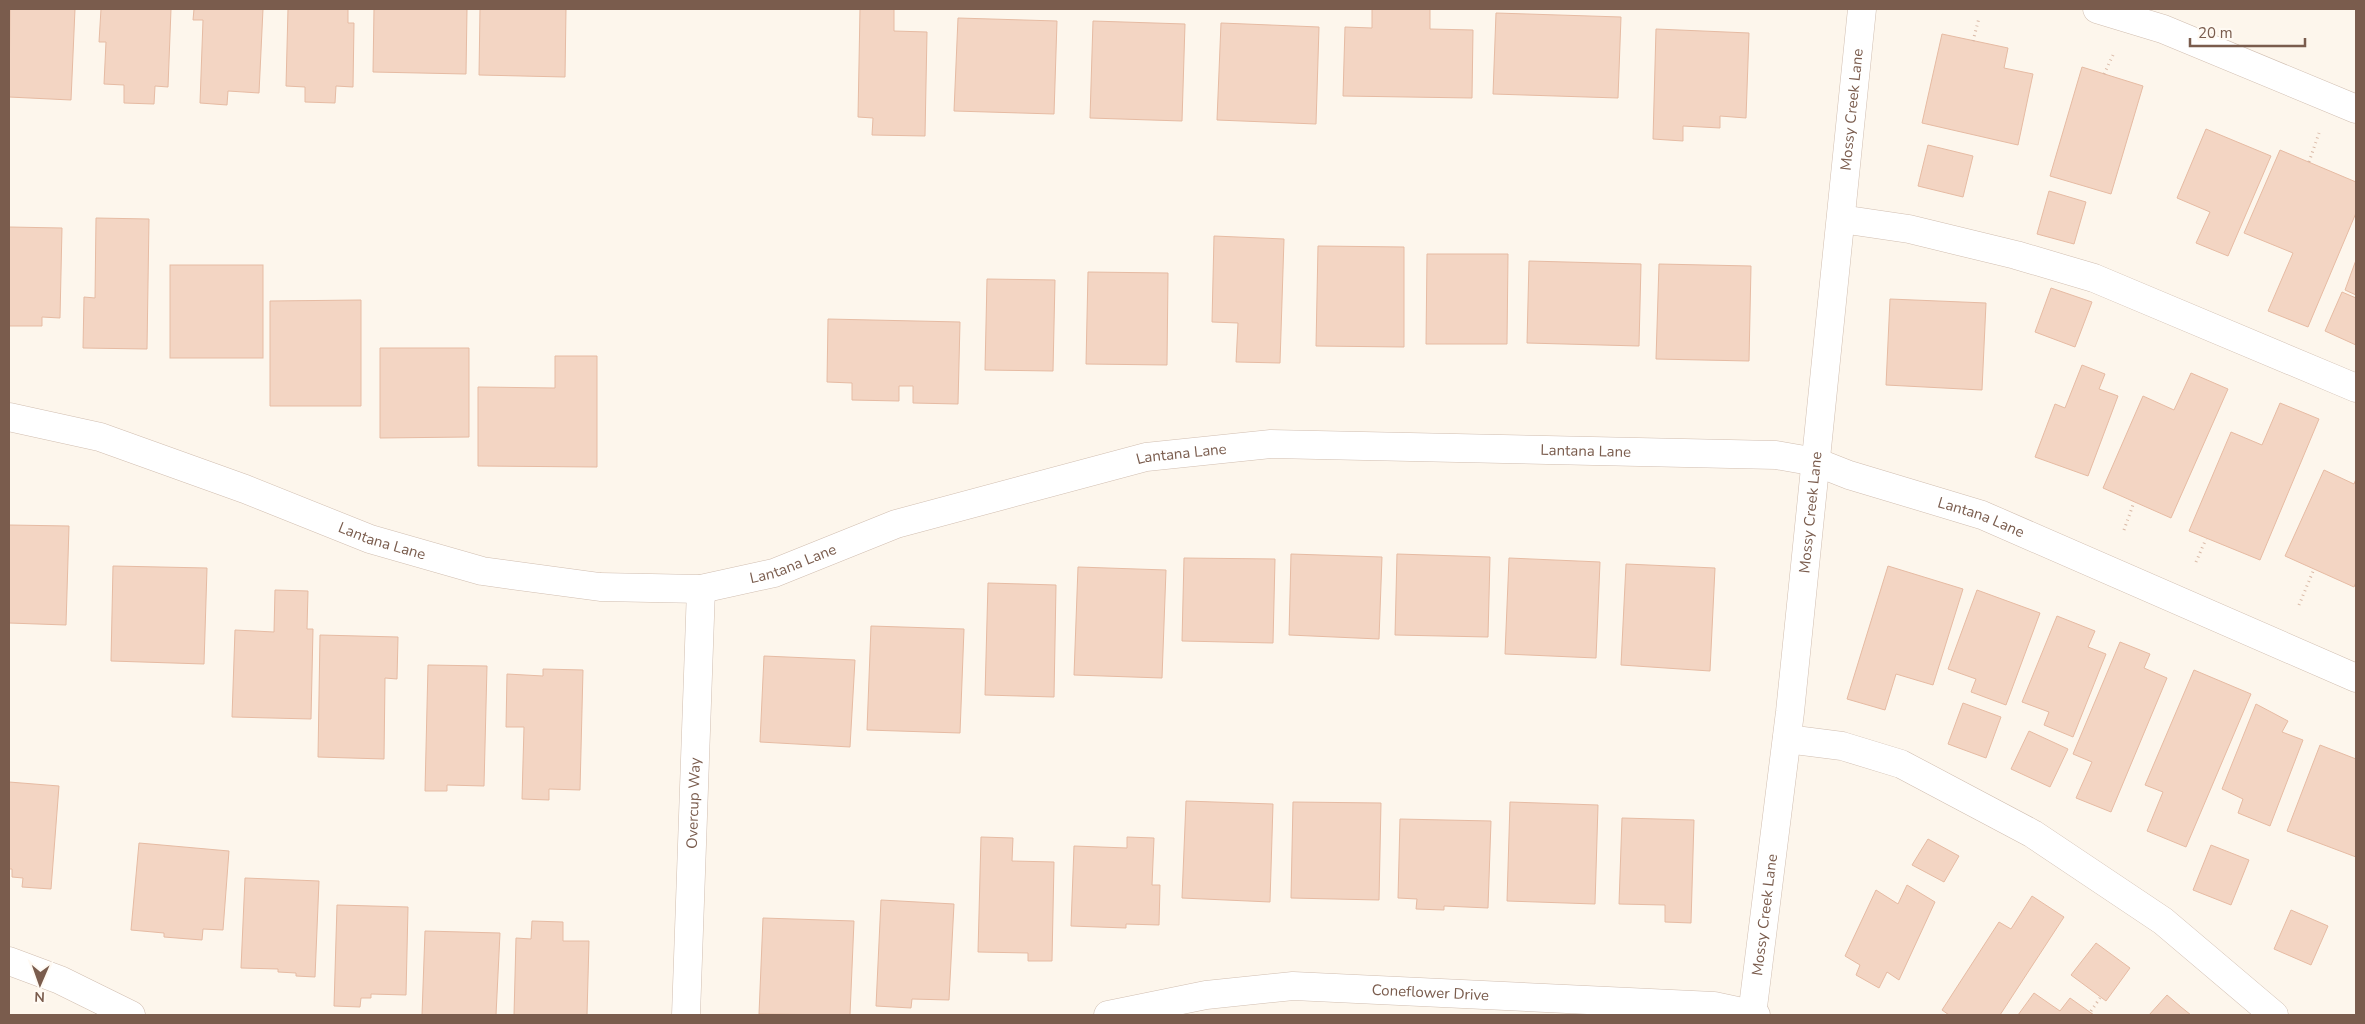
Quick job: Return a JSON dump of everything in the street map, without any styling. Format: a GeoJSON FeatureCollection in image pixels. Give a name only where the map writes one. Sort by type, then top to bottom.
{"type":"FeatureCollection","features":[{"type":"Feature","properties":{"kind":"street","name":"Mossy Creek Lane"},"geometry":{"type":"LineString","coordinates":[[1753,1015],[1787,739],[1862,9]]}},
{"type":"Feature","properties":{"kind":"street"},"geometry":{"type":"LineString","coordinates":[[2097,9],[2163,29],[2356,109]]}},
{"type":"Feature","properties":{"kind":"street"},"geometry":{"type":"LineString","coordinates":[[1841,219],[1909,229],[2016,255],[2094,278],[2356,388]]}},
{"type":"Feature","properties":{"kind":"street","name":"Lantana Lane"},"geometry":{"type":"LineString","coordinates":[[9,417],[100,437],[245,489],[370,539],[482,571],[600,587],[701,589],[774,573],[896,524],[1146,457],[1270,444],[1776,455],[1816,462],[1849,476],[1982,515],[2356,678]]}},
{"type":"Feature","properties":{"kind":"street","name":"Overcup Way"},"geometry":{"type":"LineString","coordinates":[[686,1015],[701,589]]}},
{"type":"Feature","properties":{"kind":"street"},"geometry":{"type":"LineString","coordinates":[[1787,739],[1842,746],[1900,764],[2033,834],[2163,921],[2274,1015]]}},
{"type":"Feature","properties":{"kind":"street"},"geometry":{"type":"LineString","coordinates":[[9,961],[60,980],[132,1015]]}},
{"type":"Feature","properties":{"kind":"street","name":"Coneflower Drive"},"geometry":{"type":"LineString","coordinates":[[1108,1015],[1206,995],[1293,986],[1714,1006],[1753,1015]]}},
{"type":"Feature","properties":{"kind":"path"},"geometry":{"type":"LineString","coordinates":[[1973,40],[1979,18]]}},
{"type":"Feature","properties":{"kind":"path"},"geometry":{"type":"LineString","coordinates":[[2104,74],[2114,53]]}},
{"type":"Feature","properties":{"kind":"path"},"geometry":{"type":"LineString","coordinates":[[2309,162],[2319,133]]}},
{"type":"Feature","properties":{"kind":"path"},"geometry":{"type":"LineString","coordinates":[[2124,530],[2134,502]]}},
{"type":"Feature","properties":{"kind":"path"},"geometry":{"type":"LineString","coordinates":[[2196,562],[2206,540]]}},
{"type":"Feature","properties":{"kind":"path"},"geometry":{"type":"LineString","coordinates":[[2299,605],[2314,569]]}},
{"type":"Feature","properties":{"kind":"path"},"geometry":{"type":"LineString","coordinates":[[2090,1011],[2100,998]]}},
{"type":"Feature","properties":{"kind":"building"},"geometry":{"type":"Polygon","coordinates":[[[10,9],[75,9],[71,100],[9,97],[10,9]]]}},
{"type":"Feature","properties":{"kind":"building"},"geometry":{"type":"Polygon","coordinates":[[[101,9],[171,9],[168,87],[155,86],[154,104],[124,103],[124,85],[104,84],[106,42],[99,42],[101,9]]]}},
{"type":"Feature","properties":{"kind":"building"},"geometry":{"type":"Polygon","coordinates":[[[194,9],[263,9],[259,93],[228,91],[227,105],[200,103],[203,20],[193,20],[194,9]]]}},
{"type":"Feature","properties":{"kind":"building"},"geometry":{"type":"Polygon","coordinates":[[[288,9],[348,9],[348,23],[354,23],[353,87],[336,86],[335,103],[305,102],[305,87],[286,86],[288,9]]]}},
{"type":"Feature","properties":{"kind":"building"},"geometry":{"type":"Polygon","coordinates":[[[374,9],[467,9],[466,74],[373,72],[374,9]]]}},
{"type":"Feature","properties":{"kind":"building"},"geometry":{"type":"Polygon","coordinates":[[[480,9],[566,9],[565,77],[479,75],[480,9]]]}},
{"type":"Feature","properties":{"kind":"building"},"geometry":{"type":"Polygon","coordinates":[[[860,9],[894,9],[894,31],[927,32],[925,136],[872,135],[873,118],[858,117],[860,9]]]}},
{"type":"Feature","properties":{"kind":"building"},"geometry":{"type":"Polygon","coordinates":[[[1372,9],[1430,9],[1430,29],[1473,30],[1472,98],[1343,96],[1345,27],[1372,28],[1372,9]]]}},
{"type":"Feature","properties":{"kind":"building"},"geometry":{"type":"Polygon","coordinates":[[[1496,13],[1621,17],[1618,98],[1493,94],[1496,13]]]}},
{"type":"Feature","properties":{"kind":"building"},"geometry":{"type":"Polygon","coordinates":[[[958,18],[1057,21],[1054,114],[954,111],[958,18]]]}},
{"type":"Feature","properties":{"kind":"building"},"geometry":{"type":"Polygon","coordinates":[[[1093,21],[1185,24],[1182,121],[1090,118],[1093,21]]]}},
{"type":"Feature","properties":{"kind":"building"},"geometry":{"type":"Polygon","coordinates":[[[1221,23],[1319,27],[1316,124],[1217,120],[1221,23]]]}},
{"type":"Feature","properties":{"kind":"building"},"geometry":{"type":"Polygon","coordinates":[[[1656,29],[1749,33],[1746,118],[1720,116],[1720,128],[1683,126],[1683,141],[1653,139],[1656,29]]]}},
{"type":"Feature","properties":{"kind":"building"},"geometry":{"type":"Polygon","coordinates":[[[1942,34],[2008,48],[2004,68],[2033,74],[2018,145],[1922,123],[1942,34]]]}},
{"type":"Feature","properties":{"kind":"building"},"geometry":{"type":"Polygon","coordinates":[[[2082,67],[2143,86],[2111,194],[2050,176],[2082,67]]]}},
{"type":"Feature","properties":{"kind":"building"},"geometry":{"type":"Polygon","coordinates":[[[2206,129],[2271,156],[2228,256],[2196,243],[2210,212],[2177,198],[2206,129]]]}},
{"type":"Feature","properties":{"kind":"building"},"geometry":{"type":"Polygon","coordinates":[[[1928,145],[1973,156],[1963,197],[1918,186],[1928,145]]]}},
{"type":"Feature","properties":{"kind":"building"},"geometry":{"type":"Polygon","coordinates":[[[2280,150],[2356,182],[2356,213],[2308,327],[2268,311],[2293,253],[2244,233],[2280,150]]]}},
{"type":"Feature","properties":{"kind":"building"},"geometry":{"type":"Polygon","coordinates":[[[2049,191],[2086,202],[2074,244],[2037,234],[2049,191]]]}},
{"type":"Feature","properties":{"kind":"building"},"geometry":{"type":"Polygon","coordinates":[[[96,218],[149,219],[147,349],[83,348],[84,297],[95,298],[96,218]]]}},
{"type":"Feature","properties":{"kind":"building"},"geometry":{"type":"Polygon","coordinates":[[[9,227],[62,228],[60,318],[42,317],[42,326],[9,326],[9,227]]]}},
{"type":"Feature","properties":{"kind":"building"},"geometry":{"type":"Polygon","coordinates":[[[1214,236],[1284,239],[1280,363],[1236,362],[1238,323],[1212,322],[1214,236]]]}},
{"type":"Feature","properties":{"kind":"building"},"geometry":{"type":"Polygon","coordinates":[[[1318,246],[1404,247],[1404,347],[1316,346],[1318,246]]]}},
{"type":"Feature","properties":{"kind":"building"},"geometry":{"type":"Polygon","coordinates":[[[1427,254],[1508,254],[1507,344],[1426,344],[1427,254]]]}},
{"type":"Feature","properties":{"kind":"building"},"geometry":{"type":"Polygon","coordinates":[[[2356,260],[2356,295],[2345,290],[2356,260]]]}},
{"type":"Feature","properties":{"kind":"building"},"geometry":{"type":"Polygon","coordinates":[[[1529,261],[1641,264],[1639,346],[1527,343],[1529,261]]]}},
{"type":"Feature","properties":{"kind":"building"},"geometry":{"type":"Polygon","coordinates":[[[1659,264],[1751,266],[1749,361],[1656,359],[1659,264]]]}},
{"type":"Feature","properties":{"kind":"building"},"geometry":{"type":"Polygon","coordinates":[[[170,265],[263,265],[263,358],[170,358],[170,265]]]}},
{"type":"Feature","properties":{"kind":"building"},"geometry":{"type":"Polygon","coordinates":[[[1088,272],[1168,273],[1167,365],[1086,364],[1088,272]]]}},
{"type":"Feature","properties":{"kind":"building"},"geometry":{"type":"Polygon","coordinates":[[[987,279],[1055,280],[1053,371],[985,370],[987,279]]]}},
{"type":"Feature","properties":{"kind":"building"},"geometry":{"type":"Polygon","coordinates":[[[2051,288],[2092,302],[2075,347],[2035,332],[2051,288]]]}},
{"type":"Feature","properties":{"kind":"building"},"geometry":{"type":"Polygon","coordinates":[[[2342,292],[2356,298],[2356,345],[2325,331],[2342,292]]]}},
{"type":"Feature","properties":{"kind":"building"},"geometry":{"type":"Polygon","coordinates":[[[1890,299],[1986,303],[1982,390],[1886,385],[1890,299]]]}},
{"type":"Feature","properties":{"kind":"building"},"geometry":{"type":"Polygon","coordinates":[[[361,300],[361,406],[270,406],[270,301],[361,300]]]}},
{"type":"Feature","properties":{"kind":"building"},"geometry":{"type":"Polygon","coordinates":[[[828,319],[960,322],[958,404],[913,403],[913,386],[899,386],[899,401],[852,400],[852,383],[827,382],[828,319]]]}},
{"type":"Feature","properties":{"kind":"building"},"geometry":{"type":"Polygon","coordinates":[[[380,348],[469,348],[469,437],[380,438],[380,348]]]}},
{"type":"Feature","properties":{"kind":"building"},"geometry":{"type":"Polygon","coordinates":[[[555,356],[597,356],[597,467],[478,466],[478,387],[555,388],[555,356]]]}},
{"type":"Feature","properties":{"kind":"building"},"geometry":{"type":"Polygon","coordinates":[[[2082,365],[2105,374],[2099,389],[2118,396],[2088,476],[2035,457],[2055,404],[2065,408],[2082,365]]]}},
{"type":"Feature","properties":{"kind":"building"},"geometry":{"type":"Polygon","coordinates":[[[2191,373],[2228,389],[2171,518],[2103,488],[2143,396],[2174,410],[2191,373]]]}},
{"type":"Feature","properties":{"kind":"building"},"geometry":{"type":"Polygon","coordinates":[[[2280,403],[2319,419],[2260,560],[2189,531],[2231,432],[2262,445],[2280,403]]]}},
{"type":"Feature","properties":{"kind":"building"},"geometry":{"type":"Polygon","coordinates":[[[2324,470],[2354,484],[2356,479],[2356,582],[2354,587],[2285,556],[2324,470]]]}},
{"type":"Feature","properties":{"kind":"building"},"geometry":{"type":"Polygon","coordinates":[[[9,525],[69,526],[66,625],[9,623],[9,525]]]}},
{"type":"Feature","properties":{"kind":"building"},"geometry":{"type":"Polygon","coordinates":[[[1291,554],[1382,557],[1379,639],[1289,635],[1291,554]]]}},
{"type":"Feature","properties":{"kind":"building"},"geometry":{"type":"Polygon","coordinates":[[[1397,554],[1490,557],[1488,637],[1395,635],[1397,554]]]}},
{"type":"Feature","properties":{"kind":"building"},"geometry":{"type":"Polygon","coordinates":[[[1184,558],[1275,559],[1273,643],[1182,641],[1184,558]]]}},
{"type":"Feature","properties":{"kind":"building"},"geometry":{"type":"Polygon","coordinates":[[[1509,558],[1600,562],[1596,658],[1505,654],[1509,558]]]}},
{"type":"Feature","properties":{"kind":"building"},"geometry":{"type":"Polygon","coordinates":[[[1626,564],[1715,568],[1710,671],[1621,665],[1626,564]]]}},
{"type":"Feature","properties":{"kind":"building"},"geometry":{"type":"Polygon","coordinates":[[[113,566],[207,568],[204,664],[111,661],[113,566]]]}},
{"type":"Feature","properties":{"kind":"building"},"geometry":{"type":"Polygon","coordinates":[[[1888,566],[1963,589],[1933,685],[1896,674],[1885,710],[1847,699],[1888,566]]]}},
{"type":"Feature","properties":{"kind":"building"},"geometry":{"type":"Polygon","coordinates":[[[1078,567],[1166,570],[1162,678],[1074,675],[1078,567]]]}},
{"type":"Feature","properties":{"kind":"building"},"geometry":{"type":"Polygon","coordinates":[[[988,583],[1056,585],[1054,697],[985,695],[988,583]]]}},
{"type":"Feature","properties":{"kind":"building"},"geometry":{"type":"Polygon","coordinates":[[[275,590],[308,591],[307,629],[313,629],[311,719],[232,717],[235,630],[274,632],[275,590]]]}},
{"type":"Feature","properties":{"kind":"building"},"geometry":{"type":"Polygon","coordinates":[[[1977,590],[2040,613],[2006,705],[1971,692],[1976,679],[1948,669],[1977,590]]]}},
{"type":"Feature","properties":{"kind":"building"},"geometry":{"type":"Polygon","coordinates":[[[2057,616],[2095,631],[2088,647],[2106,654],[2073,737],[2044,725],[2049,712],[2022,702],[2057,616]]]}},
{"type":"Feature","properties":{"kind":"building"},"geometry":{"type":"Polygon","coordinates":[[[871,626],[964,629],[960,733],[867,730],[871,626]]]}},
{"type":"Feature","properties":{"kind":"building"},"geometry":{"type":"Polygon","coordinates":[[[320,635],[398,637],[397,679],[385,678],[384,759],[318,757],[320,635]]]}},
{"type":"Feature","properties":{"kind":"building"},"geometry":{"type":"Polygon","coordinates":[[[2120,642],[2150,654],[2144,668],[2167,678],[2111,812],[2076,798],[2092,762],[2073,754],[2120,642]]]}},
{"type":"Feature","properties":{"kind":"building"},"geometry":{"type":"Polygon","coordinates":[[[764,656],[855,660],[850,747],[760,742],[764,656]]]}},
{"type":"Feature","properties":{"kind":"building"},"geometry":{"type":"Polygon","coordinates":[[[428,665],[487,666],[484,786],[447,785],[447,791],[425,791],[428,665]]]}},
{"type":"Feature","properties":{"kind":"building"},"geometry":{"type":"Polygon","coordinates":[[[543,669],[583,670],[580,790],[549,789],[549,800],[522,799],[524,727],[506,727],[507,674],[543,676],[543,669]]]}},
{"type":"Feature","properties":{"kind":"building"},"geometry":{"type":"Polygon","coordinates":[[[2194,670],[2251,694],[2186,847],[2147,831],[2163,792],[2145,785],[2194,670]]]}},
{"type":"Feature","properties":{"kind":"building"},"geometry":{"type":"Polygon","coordinates":[[[1963,703],[2001,717],[1986,758],[1948,744],[1963,703]]]}},
{"type":"Feature","properties":{"kind":"building"},"geometry":{"type":"Polygon","coordinates":[[[2256,704],[2288,721],[2282,732],[2303,740],[2270,826],[2238,813],[2243,799],[2222,789],[2256,704]]]}},
{"type":"Feature","properties":{"kind":"building"},"geometry":{"type":"Polygon","coordinates":[[[2029,731],[2068,749],[2050,787],[2011,769],[2029,731]]]}},
{"type":"Feature","properties":{"kind":"building"},"geometry":{"type":"Polygon","coordinates":[[[2320,745],[2356,759],[2356,857],[2287,831],[2320,745]]]}},
{"type":"Feature","properties":{"kind":"building"},"geometry":{"type":"Polygon","coordinates":[[[9,782],[59,786],[51,889],[22,887],[23,878],[12,877],[12,869],[9,869],[9,782]]]}},
{"type":"Feature","properties":{"kind":"building"},"geometry":{"type":"Polygon","coordinates":[[[1186,801],[1273,804],[1270,902],[1182,898],[1186,801]]]}},
{"type":"Feature","properties":{"kind":"building"},"geometry":{"type":"Polygon","coordinates":[[[1293,802],[1381,803],[1379,900],[1291,898],[1293,802]]]}},
{"type":"Feature","properties":{"kind":"building"},"geometry":{"type":"Polygon","coordinates":[[[1510,802],[1598,805],[1595,904],[1507,901],[1510,802]]]}},
{"type":"Feature","properties":{"kind":"building"},"geometry":{"type":"Polygon","coordinates":[[[1622,818],[1694,820],[1691,923],[1665,922],[1665,905],[1619,904],[1622,818]]]}},
{"type":"Feature","properties":{"kind":"building"},"geometry":{"type":"Polygon","coordinates":[[[1400,819],[1491,821],[1488,908],[1444,906],[1444,910],[1416,909],[1417,899],[1398,898],[1400,819]]]}},
{"type":"Feature","properties":{"kind":"building"},"geometry":{"type":"Polygon","coordinates":[[[981,837],[1013,838],[1012,861],[1054,862],[1052,961],[1028,961],[1028,953],[978,952],[981,837]]]}},
{"type":"Feature","properties":{"kind":"building"},"geometry":{"type":"Polygon","coordinates":[[[1127,837],[1154,838],[1152,885],[1160,885],[1159,925],[1126,924],[1126,928],[1071,926],[1074,846],[1127,848],[1127,837]]]}},
{"type":"Feature","properties":{"kind":"building"},"geometry":{"type":"Polygon","coordinates":[[[1928,839],[1959,856],[1944,882],[1912,865],[1928,839]]]}},
{"type":"Feature","properties":{"kind":"building"},"geometry":{"type":"Polygon","coordinates":[[[139,843],[229,851],[223,930],[203,929],[202,940],[164,937],[164,933],[131,930],[139,843]]]}},
{"type":"Feature","properties":{"kind":"building"},"geometry":{"type":"Polygon","coordinates":[[[2211,845],[2249,860],[2231,905],[2193,890],[2211,845]]]}},
{"type":"Feature","properties":{"kind":"building"},"geometry":{"type":"Polygon","coordinates":[[[245,878],[319,881],[315,977],[296,976],[296,973],[278,972],[278,969],[241,968],[245,878]]]}},
{"type":"Feature","properties":{"kind":"building"},"geometry":{"type":"Polygon","coordinates":[[[1907,885],[1935,902],[1899,980],[1887,972],[1879,988],[1856,975],[1860,965],[1845,956],[1876,890],[1898,904],[1907,885]]]}},
{"type":"Feature","properties":{"kind":"building"},"geometry":{"type":"Polygon","coordinates":[[[2032,896],[2064,917],[2000,1015],[1949,1015],[1942,1010],[1999,922],[2011,929],[2032,896]]]}},
{"type":"Feature","properties":{"kind":"building"},"geometry":{"type":"Polygon","coordinates":[[[881,900],[954,904],[949,1000],[912,999],[911,1008],[876,1006],[881,900]]]}},
{"type":"Feature","properties":{"kind":"building"},"geometry":{"type":"Polygon","coordinates":[[[337,905],[408,907],[406,995],[371,994],[371,998],[361,998],[360,1007],[334,1006],[337,905]]]}},
{"type":"Feature","properties":{"kind":"building"},"geometry":{"type":"Polygon","coordinates":[[[2291,910],[2328,926],[2311,965],[2274,949],[2291,910]]]}},
{"type":"Feature","properties":{"kind":"building"},"geometry":{"type":"Polygon","coordinates":[[[763,918],[854,921],[850,1015],[759,1014],[763,918]]]}},
{"type":"Feature","properties":{"kind":"building"},"geometry":{"type":"Polygon","coordinates":[[[532,921],[563,922],[563,941],[589,941],[587,1015],[514,1015],[516,938],[531,939],[532,921]]]}},
{"type":"Feature","properties":{"kind":"building"},"geometry":{"type":"Polygon","coordinates":[[[425,931],[500,933],[496,1015],[422,1015],[425,931]]]}},
{"type":"Feature","properties":{"kind":"building"},"geometry":{"type":"Polygon","coordinates":[[[2096,943],[2130,968],[2106,1001],[2071,975],[2096,943]]]}},
{"type":"Feature","properties":{"kind":"building"},"geometry":{"type":"Polygon","coordinates":[[[2034,993],[2060,1011],[2070,998],[2094,1015],[2018,1015],[2034,993]]]}},
{"type":"Feature","properties":{"kind":"building"},"geometry":{"type":"Polygon","coordinates":[[[2167,995],[2181,1007],[2191,1015],[2149,1015],[2167,995]]]}}]}
